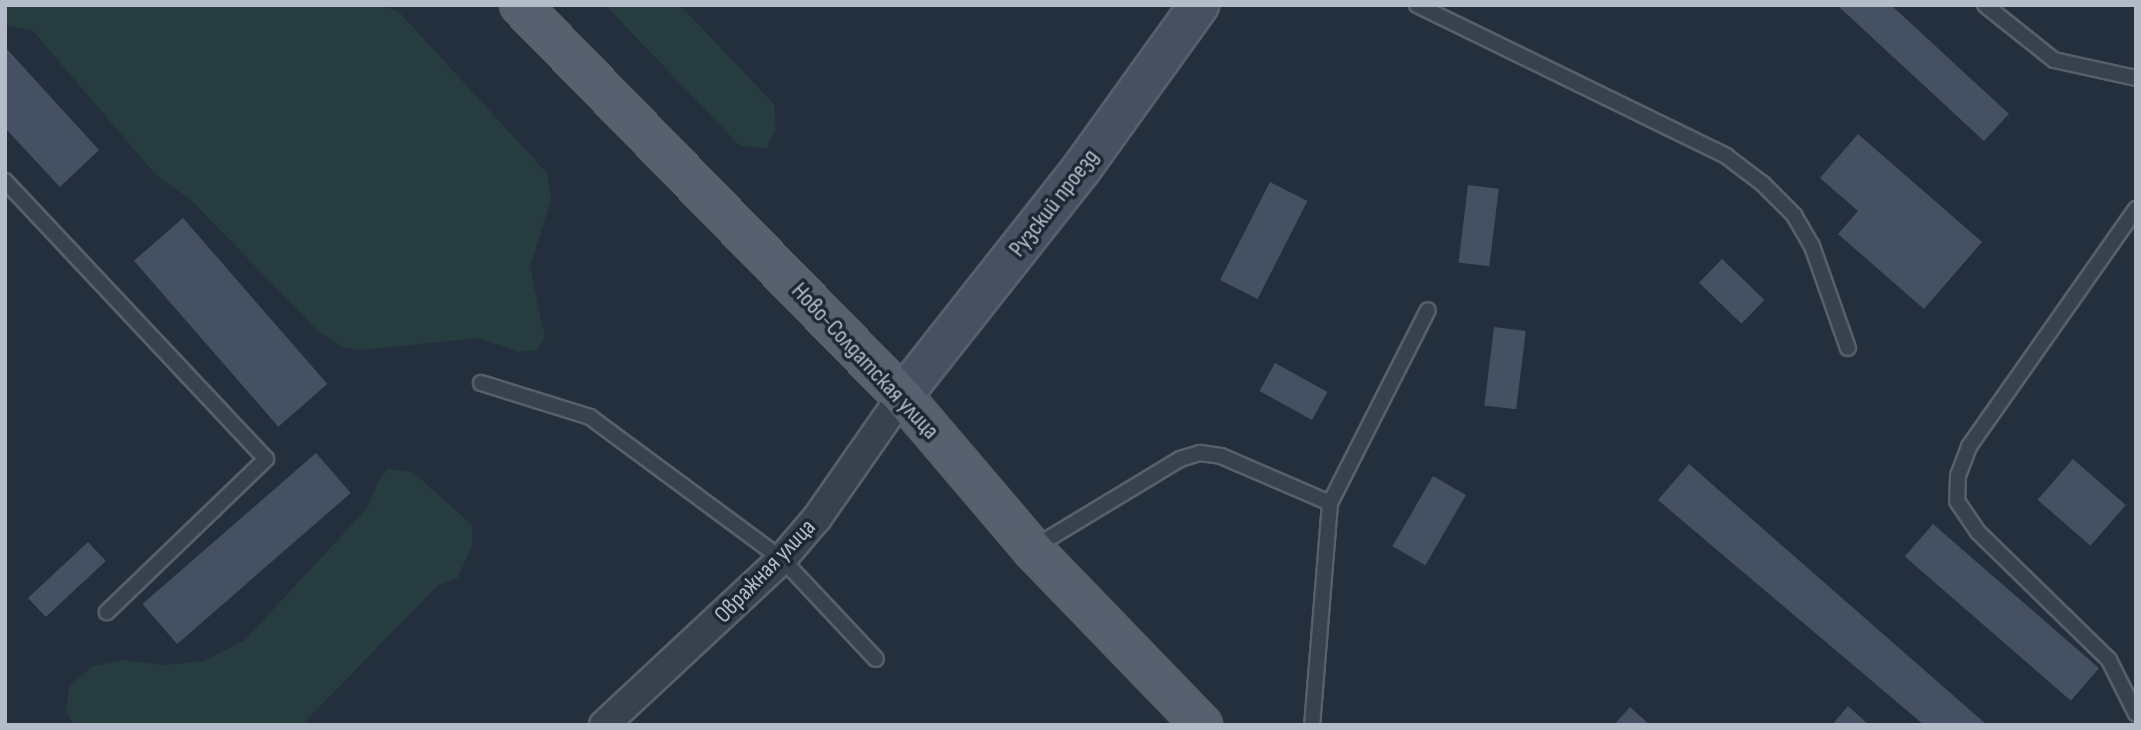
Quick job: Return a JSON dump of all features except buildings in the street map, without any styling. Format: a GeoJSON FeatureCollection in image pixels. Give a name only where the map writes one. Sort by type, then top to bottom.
{"type":"FeatureCollection","features":[{"type":"Feature","properties":{"kind":"main road","name":"Ново-Солдатская улица"},"geometry":{"type":"LineString","coordinates":[[520,5],[902,396],[1032,549],[1202,725]]}},
{"type":"Feature","properties":{"kind":"street","name":"Рузский проезд"},"geometry":{"type":"LineString","coordinates":[[902,396],[1082,168],[1199,5]]}},
{"type":"Feature","properties":{"kind":"street","name":"Овражная улица"},"geometry":{"type":"LineString","coordinates":[[612,722],[782,559],[817,518],[902,396]]}},
{"type":"Feature","properties":{"kind":"lane"},"geometry":{"type":"LineString","coordinates":[[1417,5],[1726,156],[1763,184],[1794,215],[1812,246],[1848,348]]}},
{"type":"Feature","properties":{"kind":"lane"},"geometry":{"type":"LineString","coordinates":[[1985,5],[2054,60],[2136,78]]}},
{"type":"Feature","properties":{"kind":"lane"},"geometry":{"type":"LineString","coordinates":[[5,181],[266,459],[107,612]]}},
{"type":"Feature","properties":{"kind":"lane"},"geometry":{"type":"LineString","coordinates":[[2136,209],[1969,447],[1958,476],[1957,501],[1978,532],[2109,660],[2136,714]]}},
{"type":"Feature","properties":{"kind":"lane"},"geometry":{"type":"LineString","coordinates":[[1312,725],[1330,503],[1427,310]]}},
{"type":"Feature","properties":{"kind":"lane"},"geometry":{"type":"LineString","coordinates":[[481,383],[590,417],[782,559],[876,659]]}},
{"type":"Feature","properties":{"kind":"lane"},"geometry":{"type":"LineString","coordinates":[[1032,549],[1180,459],[1200,453],[1221,456],[1330,503]]}},
{"type":"Feature","properties":{"kind":"green space"},"geometry":{"type":"Polygon","coordinates":[[[5,5],[382,5],[399,12],[547,173],[551,200],[530,267],[545,338],[537,350],[519,352],[479,338],[361,350],[340,346],[317,330],[191,200],[156,175],[32,30],[5,26],[5,5]]]}},
{"type":"Feature","properties":{"kind":"green space"},"geometry":{"type":"Polygon","coordinates":[[[605,5],[680,5],[774,104],[776,129],[767,148],[740,146],[605,5]]]}},
{"type":"Feature","properties":{"kind":"green space"},"geometry":{"type":"Polygon","coordinates":[[[387,469],[413,472],[472,525],[472,545],[458,578],[438,585],[302,725],[74,725],[66,711],[69,687],[91,667],[123,660],[165,665],[204,661],[245,640],[368,507],[377,483],[387,469]]]}}]}
